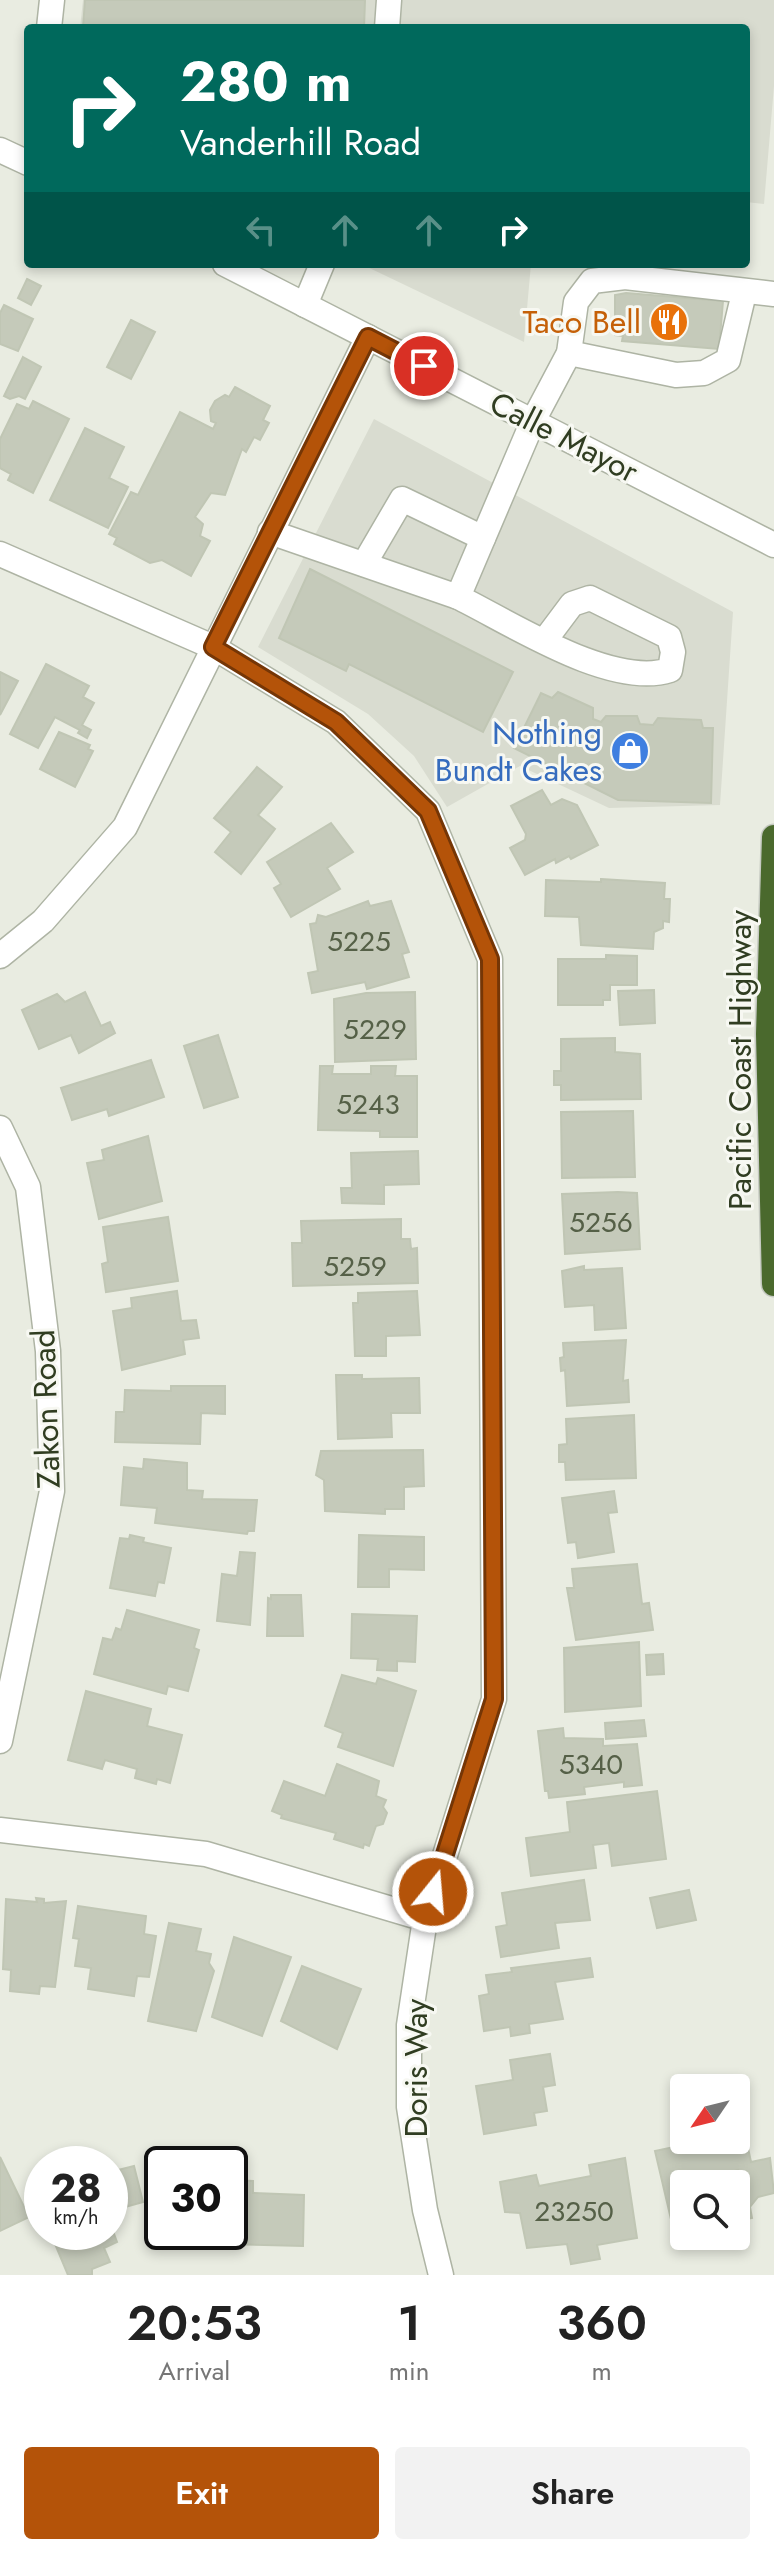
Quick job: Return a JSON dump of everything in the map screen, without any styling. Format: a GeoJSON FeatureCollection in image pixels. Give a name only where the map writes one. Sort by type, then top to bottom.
{"type":"FeatureCollection","features":[{"type":"Feature","properties":{"kind":"highway","name":"Pacific Coast Highway"},"geometry":{"type":"LineString","coordinates":[[774,837],[768,1034],[774,1284]]}},
{"type":"Feature","properties":{"kind":"street"},"geometry":{"type":"LineString","coordinates":[[49,24],[52,0]]}},
{"type":"Feature","properties":{"kind":"street"},"geometry":{"type":"LineString","coordinates":[[387,24],[389,0]]}},
{"type":"Feature","properties":{"kind":"street"},"geometry":{"type":"LineString","coordinates":[[0,150],[24,161]]}},
{"type":"Feature","properties":{"kind":"street","name":"Calle Mayor"},"geometry":{"type":"LineString","coordinates":[[233,268],[774,545]]}},
{"type":"Feature","properties":{"kind":"street"},"geometry":{"type":"LineString","coordinates":[[305,305],[320,268]]}},
{"type":"Feature","properties":{"kind":"street"},"geometry":{"type":"LineString","coordinates":[[458,597],[533,421],[569,353],[576,302],[592,281],[625,277],[744,293],[774,294]]}},
{"type":"Feature","properties":{"kind":"street"},"geometry":{"type":"LineString","coordinates":[[569,353],[676,375],[704,373],[728,360],[744,293]]}},
{"type":"Feature","properties":{"kind":"street"},"geometry":{"type":"LineString","coordinates":[[0,956],[43,921],[125,827],[368,337]]}},
{"type":"Feature","properties":{"kind":"street"},"geometry":{"type":"LineString","coordinates":[[364,564],[402,499],[483,538]]}},
{"type":"Feature","properties":{"kind":"street"},"geometry":{"type":"LineString","coordinates":[[270,532],[458,597],[545,640],[629,674],[670,670],[673,652],[669,637],[590,598],[572,604],[545,640]]}},
{"type":"Feature","properties":{"kind":"street","name":"Doris Way"},"geometry":{"type":"LineString","coordinates":[[0,554],[213,647],[336,722],[428,811],[490,959],[494,1699],[425,1919],[409,2025],[409,2107],[425,2210],[441,2275]]}},
{"type":"Feature","properties":{"kind":"street","name":"Zakon Road"},"geometry":{"type":"LineString","coordinates":[[0,1128],[28,1187],[48,1351],[52,1491],[0,1741]]}},
{"type":"Feature","properties":{"kind":"street"},"geometry":{"type":"LineString","coordinates":[[0,1830],[206,1854],[425,1919]]}},
{"type":"Feature","properties":{"kind":"shaded area"},"geometry":{"type":"Polygon","coordinates":[[[83,0],[774,0],[774,86],[764,204],[750,202],[750,24],[80,24],[83,0]]]}},
{"type":"Feature","properties":{"kind":"shaded area"},"geometry":{"type":"Polygon","coordinates":[[[369,268],[531,268],[524,342],[369,268]]]}},
{"type":"Feature","properties":{"kind":"shaded area"},"geometry":{"type":"Polygon","coordinates":[[[374,419],[733,612],[720,805],[609,808],[520,766],[447,807],[414,756],[368,714],[258,647],[374,419]]]}},
{"type":"Feature","properties":{"kind":"building"},"geometry":{"type":"Polygon","coordinates":[[[85,0],[365,0],[364,24],[83,24],[85,0]]]}},
{"type":"Feature","properties":{"kind":"building"},"geometry":{"type":"Polygon","coordinates":[[[27,279],[41,286],[31,305],[18,298],[27,279]]]}},
{"type":"Feature","properties":{"kind":"building","name":"Taco Bell"},"geometry":{"type":"Polygon","coordinates":[[[626,293],[723,301],[719,349],[622,341],[623,336],[615,335],[615,295],[626,293]]]}},
{"type":"Feature","properties":{"kind":"building"},"geometry":{"type":"Polygon","coordinates":[[[4,305],[33,319],[18,351],[0,344],[0,313],[4,305]]]}},
{"type":"Feature","properties":{"kind":"building"},"geometry":{"type":"Polygon","coordinates":[[[131,320],[155,332],[131,379],[107,367],[131,320]]]}},
{"type":"Feature","properties":{"kind":"building"},"geometry":{"type":"Polygon","coordinates":[[[23,357],[41,367],[25,399],[19,396],[10,399],[4,396],[23,357]]]}},
{"type":"Feature","properties":{"kind":"building"},"geometry":{"type":"Polygon","coordinates":[[[235,387],[270,406],[263,420],[269,423],[260,440],[254,437],[246,452],[242,449],[225,495],[211,493],[195,517],[203,524],[200,536],[210,541],[191,576],[162,560],[150,563],[114,544],[117,538],[109,534],[131,492],[138,495],[180,412],[213,429],[216,423],[211,421],[210,410],[215,401],[225,395],[229,397],[235,387]]]}},
{"type":"Feature","properties":{"kind":"building"},"geometry":{"type":"Polygon","coordinates":[[[33,401],[69,419],[33,493],[8,480],[11,474],[0,468],[0,439],[17,404],[29,409],[33,401]]]}},
{"type":"Feature","properties":{"kind":"building"},"geometry":{"type":"Polygon","coordinates":[[[85,428],[124,447],[109,478],[128,487],[108,528],[50,500],[85,428]]]}},
{"type":"Feature","properties":{"kind":"building"},"geometry":{"type":"Polygon","coordinates":[[[310,569],[513,672],[483,732],[349,664],[346,671],[279,638],[310,569]]]}},
{"type":"Feature","properties":{"kind":"building"},"geometry":{"type":"Polygon","coordinates":[[[46,664],[89,686],[83,697],[94,703],[82,725],[91,730],[87,738],[78,733],[80,730],[55,717],[38,748],[10,734],[46,664]]]}},
{"type":"Feature","properties":{"kind":"building"},"geometry":{"type":"Polygon","coordinates":[[[0,672],[18,681],[0,715],[0,672]]]}},
{"type":"Feature","properties":{"kind":"building"},"geometry":{"type":"Polygon","coordinates":[[[558,692],[593,708],[593,719],[601,722],[606,716],[637,716],[640,724],[653,725],[658,718],[701,720],[703,728],[713,728],[711,803],[618,800],[514,748],[541,693],[552,698],[558,692]]]}},
{"type":"Feature","properties":{"kind":"building"},"geometry":{"type":"Polygon","coordinates":[[[59,732],[90,745],[88,749],[93,751],[75,787],[40,769],[59,732]]]}},
{"type":"Feature","properties":{"kind":"building"},"geometry":{"type":"Polygon","coordinates":[[[257,767],[282,787],[258,815],[275,829],[241,874],[215,852],[231,832],[214,818],[257,767]]]}},
{"type":"Feature","properties":{"kind":"building"},"geometry":{"type":"Polygon","coordinates":[[[542,790],[551,805],[562,799],[577,805],[598,845],[571,859],[569,856],[556,863],[555,859],[525,875],[510,848],[525,840],[526,834],[511,806],[542,790]]]}},
{"type":"Feature","properties":{"kind":"building"},"geometry":{"type":"Polygon","coordinates":[[[331,823],[353,852],[327,868],[340,889],[291,917],[274,888],[281,884],[267,862],[331,823]]]}},
{"type":"Feature","properties":{"kind":"building"},"geometry":{"type":"Polygon","coordinates":[[[601,879],[665,883],[664,899],[670,899],[669,922],[663,921],[663,928],[654,932],[653,949],[581,945],[579,917],[545,916],[546,880],[601,882],[601,879]]]}},
{"type":"Feature","properties":{"kind":"building"},"geometry":{"type":"Polygon","coordinates":[[[368,901],[370,906],[391,901],[409,952],[402,954],[409,977],[367,989],[365,982],[312,993],[308,973],[318,971],[310,924],[316,923],[318,915],[326,917],[368,901]]]}},
{"type":"Feature","properties":{"kind":"building"},"geometry":{"type":"Polygon","coordinates":[[[606,955],[637,956],[637,985],[610,985],[610,1000],[603,1000],[603,1005],[558,1005],[558,959],[606,959],[606,955]]]}},
{"type":"Feature","properties":{"kind":"building"},"geometry":{"type":"Polygon","coordinates":[[[654,990],[655,1023],[620,1025],[618,991],[654,990]]]}},
{"type":"Feature","properties":{"kind":"building"},"geometry":{"type":"Polygon","coordinates":[[[85,992],[101,1026],[110,1022],[115,1033],[79,1053],[71,1035],[39,1049],[22,1010],[57,994],[65,1002],[85,992]]]}},
{"type":"Feature","properties":{"kind":"building"},"geometry":{"type":"Polygon","coordinates":[[[415,992],[416,1059],[335,1062],[334,999],[366,993],[415,992]]]}},
{"type":"Feature","properties":{"kind":"building"},"geometry":{"type":"Polygon","coordinates":[[[218,1035],[238,1097],[204,1108],[184,1046],[218,1035]]]}},
{"type":"Feature","properties":{"kind":"building"},"geometry":{"type":"Polygon","coordinates":[[[615,1038],[615,1052],[640,1054],[641,1099],[561,1100],[561,1085],[554,1085],[554,1071],[561,1071],[561,1039],[615,1038]]]}},
{"type":"Feature","properties":{"kind":"building"},"geometry":{"type":"Polygon","coordinates":[[[151,1060],[164,1097],[109,1116],[107,1109],[72,1120],[61,1088],[151,1060]]]}},
{"type":"Feature","properties":{"kind":"building"},"geometry":{"type":"Polygon","coordinates":[[[320,1066],[333,1066],[332,1074],[371,1074],[371,1066],[396,1066],[395,1076],[417,1076],[417,1137],[380,1137],[380,1131],[318,1130],[320,1066]]]}},
{"type":"Feature","properties":{"kind":"building"},"geometry":{"type":"Polygon","coordinates":[[[633,1111],[635,1177],[562,1178],[561,1112],[633,1111]]]}},
{"type":"Feature","properties":{"kind":"building"},"geometry":{"type":"Polygon","coordinates":[[[148,1136],[162,1201],[99,1219],[87,1163],[104,1160],[102,1150],[148,1136]]]}},
{"type":"Feature","properties":{"kind":"building"},"geometry":{"type":"Polygon","coordinates":[[[418,1151],[419,1184],[384,1185],[384,1204],[342,1203],[341,1188],[352,1188],[351,1153],[418,1151]]]}},
{"type":"Feature","properties":{"kind":"building"},"geometry":{"type":"Polygon","coordinates":[[[637,1193],[640,1249],[565,1254],[562,1194],[637,1193]]]}},
{"type":"Feature","properties":{"kind":"building"},"geometry":{"type":"Polygon","coordinates":[[[168,1217],[178,1281],[106,1292],[102,1264],[108,1262],[103,1227],[168,1217]]]}},
{"type":"Feature","properties":{"kind":"building"},"geometry":{"type":"Polygon","coordinates":[[[401,1219],[401,1239],[410,1239],[411,1249],[417,1248],[418,1283],[293,1286],[292,1243],[302,1243],[301,1221],[401,1219]]]}},
{"type":"Feature","properties":{"kind":"building"},"geometry":{"type":"Polygon","coordinates":[[[584,1266],[584,1270],[622,1268],[626,1328],[595,1330],[594,1305],[565,1307],[562,1271],[584,1266]]]}},
{"type":"Feature","properties":{"kind":"building"},"geometry":{"type":"Polygon","coordinates":[[[177,1291],[181,1321],[196,1320],[199,1338],[183,1340],[185,1354],[122,1370],[113,1311],[132,1308],[131,1298],[177,1291]]]}},
{"type":"Feature","properties":{"kind":"building"},"geometry":{"type":"Polygon","coordinates":[[[417,1291],[420,1335],[386,1336],[386,1356],[355,1356],[353,1303],[358,1303],[358,1293],[417,1291]]]}},
{"type":"Feature","properties":{"kind":"building"},"geometry":{"type":"Polygon","coordinates":[[[626,1340],[623,1381],[628,1380],[629,1402],[567,1406],[565,1370],[561,1371],[560,1358],[564,1357],[563,1343],[626,1340]]]}},
{"type":"Feature","properties":{"kind":"building"},"geometry":{"type":"Polygon","coordinates":[[[336,1375],[362,1375],[362,1379],[419,1378],[420,1413],[391,1413],[392,1437],[338,1439],[336,1375]]]}},
{"type":"Feature","properties":{"kind":"building"},"geometry":{"type":"Polygon","coordinates":[[[171,1386],[225,1386],[225,1414],[201,1413],[200,1444],[115,1442],[116,1412],[124,1412],[125,1390],[171,1391],[171,1386]]]}},
{"type":"Feature","properties":{"kind":"building"},"geometry":{"type":"Polygon","coordinates":[[[634,1415],[636,1478],[566,1480],[565,1462],[559,1462],[559,1445],[567,1444],[566,1419],[634,1415]]]}},
{"type":"Feature","properties":{"kind":"building"},"geometry":{"type":"Polygon","coordinates":[[[423,1450],[424,1486],[404,1487],[404,1509],[385,1509],[385,1514],[325,1511],[324,1480],[316,1475],[321,1451],[423,1450]]]}},
{"type":"Feature","properties":{"kind":"building"},"geometry":{"type":"Polygon","coordinates":[[[144,1459],[187,1463],[187,1490],[203,1491],[202,1499],[257,1500],[254,1531],[247,1534],[155,1523],[157,1508],[121,1505],[124,1467],[143,1469],[144,1459]]]}},
{"type":"Feature","properties":{"kind":"building"},"geometry":{"type":"Polygon","coordinates":[[[614,1491],[617,1512],[608,1513],[614,1552],[578,1558],[576,1542],[568,1543],[562,1498],[614,1491]]]}},
{"type":"Feature","properties":{"kind":"building"},"geometry":{"type":"Polygon","coordinates":[[[130,1535],[144,1538],[143,1542],[171,1548],[164,1583],[158,1582],[155,1596],[110,1588],[120,1538],[129,1539],[130,1535]]]}},
{"type":"Feature","properties":{"kind":"building"},"geometry":{"type":"Polygon","coordinates":[[[359,1535],[424,1537],[424,1570],[389,1569],[389,1587],[358,1587],[359,1535]]]}},
{"type":"Feature","properties":{"kind":"building"},"geometry":{"type":"Polygon","coordinates":[[[240,1552],[255,1553],[250,1625],[217,1621],[222,1574],[237,1576],[240,1552]]]}},
{"type":"Feature","properties":{"kind":"building"},"geometry":{"type":"Polygon","coordinates":[[[637,1564],[642,1604],[649,1603],[653,1630],[576,1640],[567,1588],[574,1588],[572,1569],[637,1564]]]}},
{"type":"Feature","properties":{"kind":"building"},"geometry":{"type":"Polygon","coordinates":[[[271,1595],[301,1595],[303,1636],[267,1636],[268,1598],[271,1599],[271,1595]]]}},
{"type":"Feature","properties":{"kind":"building"},"geometry":{"type":"Polygon","coordinates":[[[127,1610],[199,1630],[194,1648],[199,1650],[188,1691],[168,1686],[166,1694],[94,1674],[103,1638],[112,1640],[116,1628],[121,1630],[127,1610]]]}},
{"type":"Feature","properties":{"kind":"building"},"geometry":{"type":"Polygon","coordinates":[[[352,1614],[417,1616],[415,1662],[397,1661],[397,1671],[377,1670],[378,1659],[351,1658],[352,1614]]]}},
{"type":"Feature","properties":{"kind":"building"},"geometry":{"type":"Polygon","coordinates":[[[639,1642],[641,1706],[565,1712],[564,1648],[639,1642]]]}},
{"type":"Feature","properties":{"kind":"building"},"geometry":{"type":"Polygon","coordinates":[[[663,1654],[664,1674],[647,1675],[646,1655],[663,1654]]]}},
{"type":"Feature","properties":{"kind":"building"},"geometry":{"type":"Polygon","coordinates":[[[342,1675],[376,1684],[378,1678],[416,1691],[393,1766],[338,1747],[343,1733],[325,1726],[342,1675]]]}},
{"type":"Feature","properties":{"kind":"building"},"geometry":{"type":"Polygon","coordinates":[[[86,1691],[151,1709],[147,1726],[182,1735],[170,1783],[157,1779],[156,1784],[135,1778],[137,1769],[105,1760],[102,1769],[68,1760],[86,1691]]]}},
{"type":"Feature","properties":{"kind":"building"},"geometry":{"type":"Polygon","coordinates":[[[644,1720],[646,1736],[606,1739],[605,1723],[644,1720]]]}},
{"type":"Feature","properties":{"kind":"building"},"geometry":{"type":"Polygon","coordinates":[[[563,1728],[564,1738],[603,1739],[603,1746],[637,1744],[642,1785],[624,1787],[624,1782],[584,1787],[585,1794],[549,1798],[548,1791],[545,1791],[538,1731],[563,1728]]]}},
{"type":"Feature","properties":{"kind":"building"},"geometry":{"type":"Polygon","coordinates":[[[337,1764],[379,1781],[376,1796],[386,1800],[383,1807],[387,1813],[383,1824],[376,1826],[369,1846],[364,1844],[363,1848],[334,1839],[336,1833],[281,1818],[282,1815],[272,1811],[284,1781],[325,1796],[337,1764]]]}},
{"type":"Feature","properties":{"kind":"building"},"geometry":{"type":"Polygon","coordinates":[[[657,1791],[666,1859],[612,1866],[609,1843],[593,1845],[596,1868],[531,1876],[526,1838],[570,1832],[567,1802],[657,1791]]]}},
{"type":"Feature","properties":{"kind":"building"},"geometry":{"type":"Polygon","coordinates":[[[584,1880],[590,1920],[555,1923],[559,1948],[501,1957],[496,1927],[507,1925],[502,1893],[584,1880]]]}},
{"type":"Feature","properties":{"kind":"building"},"geometry":{"type":"Polygon","coordinates":[[[689,1890],[696,1920],[657,1928],[650,1898],[689,1890]]]}},
{"type":"Feature","properties":{"kind":"building"},"geometry":{"type":"Polygon","coordinates":[[[36,1898],[44,1899],[44,1903],[66,1901],[55,1987],[40,1986],[39,1994],[10,1991],[11,1970],[3,1969],[6,1899],[37,1902],[36,1898]]]}},
{"type":"Feature","properties":{"kind":"building"},"geometry":{"type":"Polygon","coordinates":[[[78,1906],[146,1916],[144,1934],[156,1936],[149,1977],[137,1976],[134,1996],[88,1989],[91,1968],[75,1966],[79,1939],[73,1938],[78,1906]]]}},
{"type":"Feature","properties":{"kind":"building"},"geometry":{"type":"Polygon","coordinates":[[[169,1923],[201,1929],[196,1951],[211,1954],[209,1963],[214,1971],[196,2031],[148,2021],[169,1923]]]}},
{"type":"Feature","properties":{"kind":"building"},"geometry":{"type":"Polygon","coordinates":[[[234,1937],[291,1957],[262,2036],[212,2017],[234,1937]]]}},
{"type":"Feature","properties":{"kind":"building"},"geometry":{"type":"Polygon","coordinates":[[[590,1958],[593,1977],[555,1982],[563,2019],[529,2024],[530,2033],[511,2036],[510,2027],[484,2031],[479,1996],[489,1994],[486,1975],[512,1972],[511,1968],[590,1958]]]}},
{"type":"Feature","properties":{"kind":"building"},"geometry":{"type":"Polygon","coordinates":[[[302,1966],[361,1989],[337,2049],[281,2021],[302,1966]]]}},
{"type":"Feature","properties":{"kind":"building"},"geometry":{"type":"Polygon","coordinates":[[[550,2054],[555,2085],[543,2087],[547,2111],[534,2113],[536,2125],[484,2134],[476,2086],[513,2080],[510,2060],[550,2054]]]}},
{"type":"Feature","properties":{"kind":"building"},"geometry":{"type":"Polygon","coordinates":[[[670,2148],[670,2154],[749,2154],[751,2162],[770,2158],[774,2193],[758,2197],[750,2207],[750,2170],[670,2170],[670,2215],[655,2151],[670,2148]]]}},
{"type":"Feature","properties":{"kind":"building"},"geometry":{"type":"Polygon","coordinates":[[[0,2157],[24,2207],[24,2219],[0,2231],[0,2157]]]}},
{"type":"Feature","properties":{"kind":"building"},"geometry":{"type":"Polygon","coordinates":[[[625,2158],[637,2238],[597,2245],[600,2259],[571,2264],[567,2244],[527,2248],[520,2213],[505,2212],[500,2182],[536,2175],[539,2186],[591,2176],[589,2165],[625,2158]]]}},
{"type":"Feature","properties":{"kind":"building"},"geometry":{"type":"Polygon","coordinates":[[[134,2166],[143,2202],[128,2206],[128,2168],[134,2166]]]}},
{"type":"Feature","properties":{"kind":"building"},"geometry":{"type":"Polygon","coordinates":[[[248,2181],[253,2181],[253,2193],[304,2195],[303,2246],[248,2245],[248,2181]]]}},
{"type":"Feature","properties":{"kind":"building"},"geometry":{"type":"Polygon","coordinates":[[[58,2250],[105,2250],[110,2262],[92,2269],[92,2275],[68,2275],[58,2250]]]}},
{"type":"Feature","properties":{"kind":"place","name":"Taco Bell"},"geometry":{"type":"Point","coordinates":[669,322]}},
{"type":"Feature","properties":{"kind":"place","name":"Nothing Bundt Cakes"},"geometry":{"type":"Point","coordinates":[630,751]}},
{"type":"Feature","properties":{"kind":"route"},"geometry":{"type":"LineString","coordinates":[[424,366],[368,337],[213,647],[336,722],[428,811],[490,959],[494,1699],[433,1892]]}}]}
